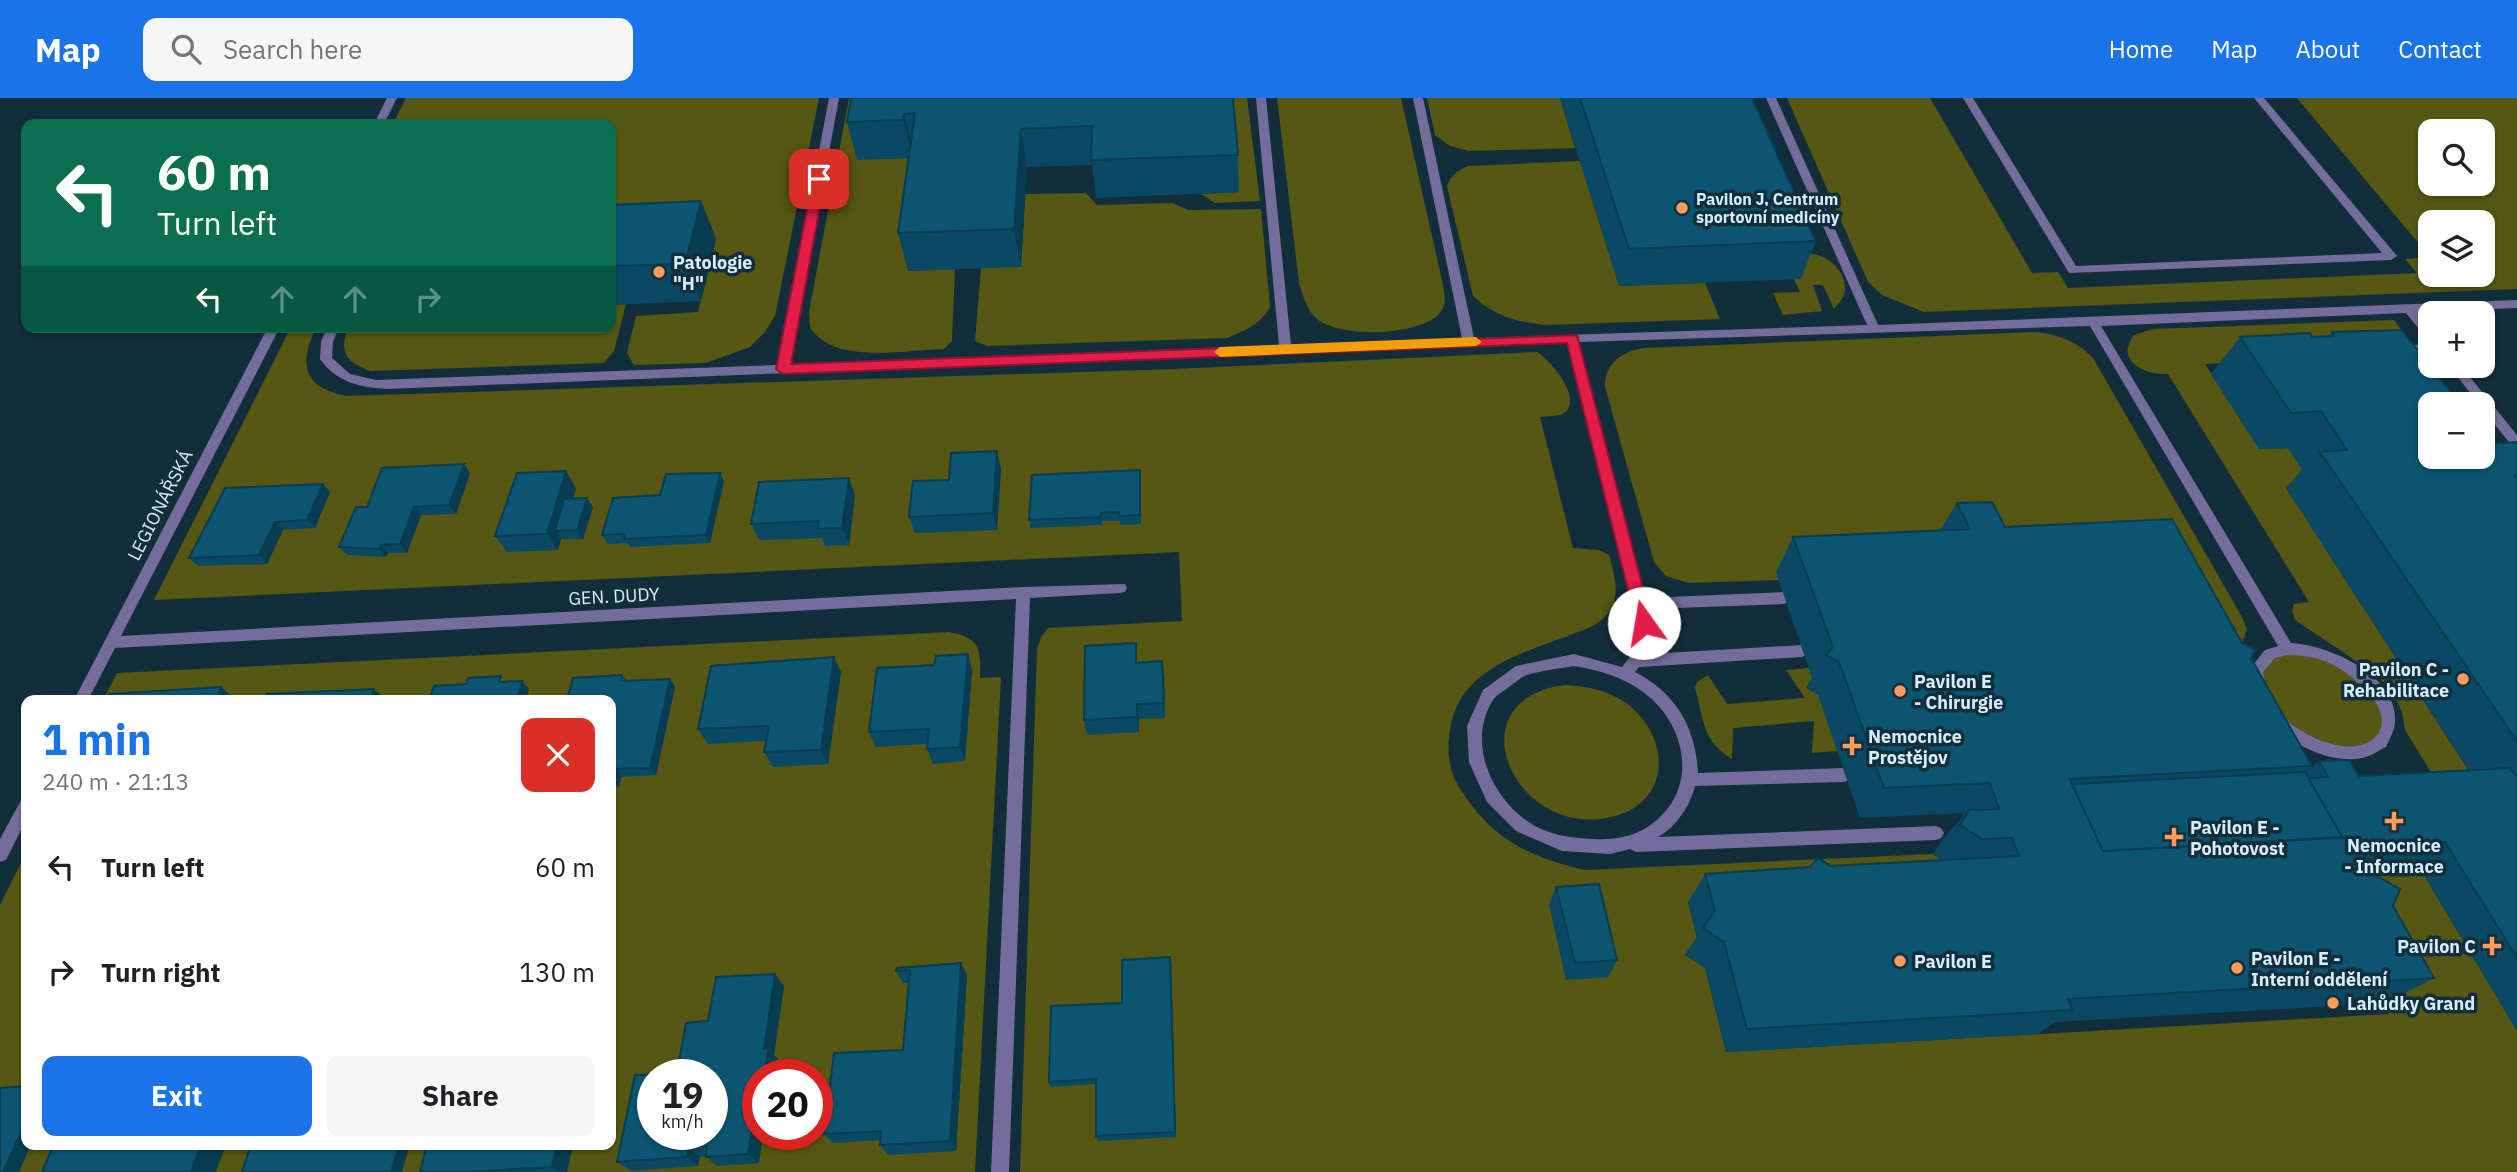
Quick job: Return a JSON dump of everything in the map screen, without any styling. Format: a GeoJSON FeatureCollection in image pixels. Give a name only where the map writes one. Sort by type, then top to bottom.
{"type":"FeatureCollection","features":[{"type":"Feature","properties":{"kind":"street"},"geometry":{"type":"LineString","coordinates":[[382,119],[392,98]]}},
{"type":"Feature","properties":{"kind":"street"},"geometry":{"type":"LineString","coordinates":[[783,369],[834,98]]}},
{"type":"Feature","properties":{"kind":"street"},"geometry":{"type":"LineString","coordinates":[[1261,98],[1285,349]]}},
{"type":"Feature","properties":{"kind":"street"},"geometry":{"type":"LineString","coordinates":[[1418,98],[1469,342]]}},
{"type":"Feature","properties":{"kind":"street"},"geometry":{"type":"LineString","coordinates":[[1771,98],[1874,328]]}},
{"type":"Feature","properties":{"kind":"street"},"geometry":{"type":"LineString","coordinates":[[1968,98],[2073,270],[2391,256],[2259,98]]}},
{"type":"Feature","properties":{"kind":"street"},"geometry":{"type":"LineString","coordinates":[[331,333],[326,359],[339,375],[358,383],[386,385],[2517,304]]}},
{"type":"Feature","properties":{"kind":"street"},"geometry":{"type":"LineString","coordinates":[[2409,308],[2418,319]]}},
{"type":"Feature","properties":{"kind":"street"},"geometry":{"type":"LineString","coordinates":[[2093,322],[2287,649]]}},
{"type":"Feature","properties":{"kind":"street","name":"LEGIONÁŘSKÁ"},"geometry":{"type":"LineString","coordinates":[[84,695],[271,333]]}},
{"type":"Feature","properties":{"kind":"street"},"geometry":{"type":"LineString","coordinates":[[1572,338],[1648,642],[1630,667]]}},
{"type":"Feature","properties":{"kind":"street"},"geometry":{"type":"LineString","coordinates":[[2390,350],[2418,349]]}},
{"type":"Feature","properties":{"kind":"street"},"geometry":{"type":"LineString","coordinates":[[2465,378],[2517,444]]}},
{"type":"Feature","properties":{"kind":"street","name":"GEN. DUDY"},"geometry":{"type":"LineString","coordinates":[[111,642],[1120,588]]}},
{"type":"Feature","properties":{"kind":"street"},"geometry":{"type":"LineString","coordinates":[[1000,1172],[1023,592]]}},
{"type":"Feature","properties":{"kind":"street"},"geometry":{"type":"LineString","coordinates":[[1640,604],[1784,598]]}},
{"type":"Feature","properties":{"kind":"street"},"geometry":{"type":"LineString","coordinates":[[2287,649],[2308,650],[2329,656],[2367,681],[2381,697],[2388,714],[2387,730],[2380,743],[2357,752],[2335,751],[2301,740],[2273,718],[2256,693],[2256,670],[2270,654],[2287,649]]}},
{"type":"Feature","properties":{"kind":"street"},"geometry":{"type":"LineString","coordinates":[[1802,651],[1630,667],[1574,660],[1549,662],[1526,668],[1511,675],[1488,695],[1475,721],[1473,751],[1482,781],[1491,796],[1516,822],[1550,840],[1587,849],[1936,834]]}},
{"type":"Feature","properties":{"kind":"street"},"geometry":{"type":"LineString","coordinates":[[1624,846],[1641,840],[1669,821],[1679,809],[1690,780],[1689,749],[1676,719],[1630,667]]}},
{"type":"Feature","properties":{"kind":"street"},"geometry":{"type":"LineString","coordinates":[[1690,780],[1844,775]]}},
{"type":"Feature","properties":{"kind":"street"},"geometry":{"type":"LineString","coordinates":[[0,855],[21,815]]}},
{"type":"Feature","properties":{"kind":"shaded area"},"geometry":{"type":"Polygon","coordinates":[[[406,98],[819,98],[775,316],[765,332],[750,347],[706,363],[634,365],[627,353],[636,316],[698,312],[716,240],[616,243],[616,119],[396,119],[406,98]]]}},
{"type":"Feature","properties":{"kind":"shaded area"},"geometry":{"type":"Polygon","coordinates":[[[849,98],[931,98],[857,159],[912,158],[908,271],[955,269],[952,341],[944,349],[890,353],[853,351],[822,340],[810,328],[809,312],[849,98]]]}},
{"type":"Feature","properties":{"kind":"shaded area"},"geometry":{"type":"Polygon","coordinates":[[[1231,98],[1247,98],[1260,201],[1215,203],[1201,194],[1238,192],[1231,98]]]}},
{"type":"Feature","properties":{"kind":"shaded area"},"geometry":{"type":"Polygon","coordinates":[[[1277,98],[1401,98],[1443,285],[1444,305],[1438,315],[1427,322],[1395,331],[1358,332],[1326,324],[1312,313],[1299,283],[1277,98]]]}},
{"type":"Feature","properties":{"kind":"shaded area"},"geometry":{"type":"Polygon","coordinates":[[[1427,98],[1560,98],[1575,148],[1469,151],[1450,146],[1435,135],[1427,98]]]}},
{"type":"Feature","properties":{"kind":"shaded area"},"geometry":{"type":"Polygon","coordinates":[[[1787,98],[1930,98],[2032,273],[2058,272],[2068,288],[2417,273],[2405,259],[2418,258],[2418,287],[2495,287],[2495,210],[2418,210],[2418,243],[2297,98],[2517,98],[2517,289],[1924,312],[1882,295],[1868,282],[1787,98]]]}},
{"type":"Feature","properties":{"kind":"shaded area"},"geometry":{"type":"Polygon","coordinates":[[[1580,161],[1619,286],[1705,283],[1720,319],[1545,325],[1506,317],[1489,309],[1473,296],[1447,186],[1453,176],[1469,166],[1580,161]]]}},
{"type":"Feature","properties":{"kind":"shaded area"},"geometry":{"type":"Polygon","coordinates":[[[1086,193],[1097,205],[1172,203],[1189,210],[1261,209],[1270,307],[1252,326],[1227,338],[987,346],[975,341],[981,268],[1025,194],[1086,193]]]}},
{"type":"Feature","properties":{"kind":"shaded area"},"geometry":{"type":"Polygon","coordinates":[[[1813,254],[1826,258],[1837,268],[1844,280],[1843,297],[1834,309],[1823,285],[1813,285],[1822,311],[1783,315],[1773,293],[1800,292],[1794,279],[1800,278],[1790,255],[1813,254]]]}},
{"type":"Feature","properties":{"kind":"shaded area"},"geometry":{"type":"Polygon","coordinates":[[[626,304],[614,351],[604,363],[370,371],[350,360],[344,344],[346,333],[616,333],[616,305],[626,304]]]}},
{"type":"Feature","properties":{"kind":"shaded area"},"geometry":{"type":"Polygon","coordinates":[[[2394,320],[2413,345],[2267,361],[2205,364],[2259,449],[2288,448],[2313,486],[2286,488],[2480,788],[2442,790],[2405,730],[2402,712],[2394,695],[2377,675],[2295,620],[2292,611],[2294,604],[2309,602],[2168,374],[2142,369],[2130,359],[2128,352],[2134,335],[2153,329],[2394,320]]]}},
{"type":"Feature","properties":{"kind":"shaded area"},"geometry":{"type":"Polygon","coordinates":[[[2036,332],[2067,340],[2081,347],[2093,358],[2242,617],[2247,629],[2239,651],[1779,580],[1689,583],[1666,576],[1654,562],[1605,387],[1611,365],[1628,352],[1644,348],[2036,332]]]}},
{"type":"Feature","properties":{"kind":"shaded area"},"geometry":{"type":"Polygon","coordinates":[[[288,333],[314,333],[307,352],[308,372],[320,387],[346,396],[1174,369],[1537,352],[1550,363],[1564,382],[1570,400],[1568,408],[1562,414],[1540,417],[1573,548],[1599,550],[1609,555],[1615,599],[1609,612],[1598,623],[1514,656],[1480,677],[1466,692],[1456,709],[1450,730],[1449,752],[1455,780],[1471,805],[1497,832],[1527,851],[1584,870],[1933,854],[1954,868],[1688,902],[1697,938],[1685,955],[1705,968],[1726,1052],[2389,1014],[2386,1003],[2312,866],[2415,860],[2517,1031],[2517,1172],[1020,1172],[1037,649],[1048,628],[1182,621],[1179,552],[154,600],[288,333]]]}},
{"type":"Feature","properties":{"kind":"shaded area"},"geometry":{"type":"Polygon","coordinates":[[[949,632],[973,641],[979,652],[980,678],[1001,677],[975,1172],[0,1172],[0,905],[21,863],[21,1150],[616,1150],[616,695],[106,695],[117,673],[949,632]]]}},
{"type":"Feature","properties":{"kind":"shaded area"},"geometry":{"type":"Polygon","coordinates":[[[2318,652],[2381,697],[2384,737],[2346,752],[2273,718],[2258,664],[2270,654],[2318,652]]]}},
{"type":"Feature","properties":{"kind":"shaded area"},"geometry":{"type":"Polygon","coordinates":[[[1809,668],[1839,751],[1812,753],[1814,721],[1733,728],[1732,759],[1715,745],[1703,720],[1695,688],[1697,682],[1708,675],[1727,704],[1805,698],[1786,670],[1809,668]]]}},
{"type":"Feature","properties":{"kind":"shaded area"},"geometry":{"type":"Polygon","coordinates":[[[1565,685],[1581,686],[1612,695],[1641,717],[1651,733],[1659,767],[1655,783],[1646,798],[1631,809],[1611,817],[1577,819],[1547,808],[1524,789],[1509,765],[1504,739],[1511,715],[1530,696],[1565,685]]]}},
{"type":"Feature","properties":{"kind":"building"},"geometry":{"type":"Polygon","coordinates":[[[851,98],[1233,98],[1238,155],[1091,160],[1092,126],[1021,129],[1014,229],[898,233],[915,113],[904,114],[903,120],[847,122],[851,98]]]}},
{"type":"Feature","properties":{"kind":"building","name":"Pavilon J, Centrum sportovní medicíny"},"geometry":{"type":"Polygon","coordinates":[[[1580,98],[1752,98],[1816,241],[1629,249],[1580,98]]]}},
{"type":"Feature","properties":{"kind":"building"},"geometry":{"type":"Polygon","coordinates":[[[701,201],[685,264],[616,266],[616,205],[701,201]]]}},
{"type":"Feature","properties":{"kind":"building"},"geometry":{"type":"Polygon","coordinates":[[[2402,330],[2418,350],[2418,378],[2440,378],[2451,392],[2418,392],[2418,469],[2495,469],[2495,443],[2517,442],[2517,741],[2320,452],[2347,450],[2321,411],[2291,413],[2240,337],[2310,333],[2312,337],[2334,336],[2332,332],[2402,330]]]}},
{"type":"Feature","properties":{"kind":"building"},"geometry":{"type":"Polygon","coordinates":[[[997,451],[993,513],[909,517],[913,481],[949,480],[951,453],[997,451]]]}},
{"type":"Feature","properties":{"kind":"building"},"geometry":{"type":"Polygon","coordinates":[[[464,464],[449,505],[414,507],[400,544],[381,545],[379,549],[339,547],[356,507],[367,507],[382,468],[464,464]]]}},
{"type":"Feature","properties":{"kind":"building"},"geometry":{"type":"Polygon","coordinates":[[[1140,470],[1140,515],[1119,516],[1119,512],[1101,513],[1101,517],[1029,520],[1032,475],[1140,470]]]}},
{"type":"Feature","properties":{"kind":"building"},"geometry":{"type":"Polygon","coordinates":[[[566,471],[547,534],[495,536],[517,473],[566,471]]]}},
{"type":"Feature","properties":{"kind":"building"},"geometry":{"type":"Polygon","coordinates":[[[720,473],[706,535],[624,539],[625,534],[602,535],[613,498],[660,495],[666,474],[720,473]]]}},
{"type":"Feature","properties":{"kind":"building"},"geometry":{"type":"Polygon","coordinates":[[[849,478],[842,528],[818,529],[819,521],[751,524],[759,482],[849,478]]]}},
{"type":"Feature","properties":{"kind":"building"},"geometry":{"type":"Polygon","coordinates":[[[323,484],[307,520],[275,522],[259,555],[189,558],[225,488],[323,484]]]}},
{"type":"Feature","properties":{"kind":"building"},"geometry":{"type":"Polygon","coordinates":[[[587,498],[577,530],[555,531],[564,499],[587,498]]]}},
{"type":"Feature","properties":{"kind":"building"},"geometry":{"type":"Polygon","coordinates":[[[1992,502],[2005,527],[2172,519],[2242,643],[2256,650],[2251,658],[2312,766],[2070,779],[2103,851],[2353,837],[2375,875],[2400,889],[2393,906],[2434,978],[2068,999],[2072,1010],[1747,1029],[1724,942],[1703,928],[1715,911],[1705,874],[1810,867],[1818,858],[1831,866],[2019,856],[2012,838],[1982,839],[1960,825],[1969,810],[1999,809],[1990,783],[1884,788],[1839,662],[1826,655],[1833,647],[1793,537],[1970,529],[1957,503],[1992,502]]]}},
{"type":"Feature","properties":{"kind":"building"},"geometry":{"type":"Polygon","coordinates":[[[1136,643],[1136,663],[1162,661],[1164,703],[1137,704],[1137,717],[1084,720],[1085,646],[1136,643]]]}},
{"type":"Feature","properties":{"kind":"building"},"geometry":{"type":"Polygon","coordinates":[[[968,654],[960,747],[927,749],[929,729],[869,732],[877,668],[934,665],[936,656],[968,654]]]}},
{"type":"Feature","properties":{"kind":"building"},"geometry":{"type":"Polygon","coordinates":[[[834,657],[821,750],[764,752],[769,726],[698,729],[711,666],[834,657]]]}},
{"type":"Feature","properties":{"kind":"building"},"geometry":{"type":"Polygon","coordinates":[[[622,675],[621,681],[670,679],[650,768],[616,769],[616,695],[568,695],[573,678],[622,675]]]}},
{"type":"Feature","properties":{"kind":"building"},"geometry":{"type":"Polygon","coordinates":[[[501,676],[499,682],[522,681],[518,695],[431,695],[434,686],[466,684],[468,678],[501,676]]]}},
{"type":"Feature","properties":{"kind":"building"},"geometry":{"type":"Polygon","coordinates":[[[221,687],[218,695],[109,694],[221,687]]]}},
{"type":"Feature","properties":{"kind":"building"},"geometry":{"type":"Polygon","coordinates":[[[374,689],[372,695],[267,694],[374,689]]]}},
{"type":"Feature","properties":{"kind":"building"},"geometry":{"type":"Polygon","coordinates":[[[2349,760],[2359,776],[2510,768],[2517,777],[2517,958],[2445,842],[2359,846],[2353,837],[2342,837],[2308,778],[2328,777],[2319,761],[2349,760]]]}},
{"type":"Feature","properties":{"kind":"building"},"geometry":{"type":"Polygon","coordinates":[[[2305,772],[2342,837],[2103,851],[2072,784],[2305,772]]]}},
{"type":"Feature","properties":{"kind":"building"},"geometry":{"type":"Polygon","coordinates":[[[1599,884],[1617,960],[1575,963],[1556,887],[1599,884]]]}},
{"type":"Feature","properties":{"kind":"building"},"geometry":{"type":"Polygon","coordinates":[[[1170,957],[1175,1132],[1096,1136],[1096,1079],[1049,1082],[1051,1006],[1122,1003],[1122,960],[1170,957]]]}},
{"type":"Feature","properties":{"kind":"building"},"geometry":{"type":"Polygon","coordinates":[[[961,963],[950,1141],[880,1145],[881,1131],[833,1134],[834,1053],[903,1050],[910,970],[896,971],[897,968],[961,963]]]}},
{"type":"Feature","properties":{"kind":"building"},"geometry":{"type":"Polygon","coordinates":[[[775,974],[764,1049],[768,1048],[767,1059],[742,1059],[742,1150],[749,1150],[748,1154],[706,1157],[707,1150],[728,1150],[728,1059],[680,1059],[686,1023],[708,1021],[716,977],[775,974]]]}},
{"type":"Feature","properties":{"kind":"building"},"geometry":{"type":"Polygon","coordinates":[[[635,1075],[637,1150],[688,1150],[687,1157],[617,1162],[635,1075]]]}},
{"type":"Feature","properties":{"kind":"building"},"geometry":{"type":"Polygon","coordinates":[[[21,1086],[21,1132],[3,1172],[0,1172],[0,1088],[21,1086]]]}},
{"type":"Feature","properties":{"kind":"building"},"geometry":{"type":"Polygon","coordinates":[[[51,1150],[199,1150],[191,1172],[42,1172],[51,1150]]]}},
{"type":"Feature","properties":{"kind":"building"},"geometry":{"type":"Polygon","coordinates":[[[249,1150],[397,1150],[391,1172],[242,1172],[249,1150]]]}},
{"type":"Feature","properties":{"kind":"building"},"geometry":{"type":"Polygon","coordinates":[[[426,1150],[556,1150],[552,1167],[420,1172],[426,1150]]]}},
{"type":"Feature","properties":{"kind":"slow traffic"},"geometry":{"type":"LineString","coordinates":[[1220,352],[1476,342]]}},
{"type":"Feature","properties":{"kind":"place","name":"Pavilon J, Centrum sportovní medicíny"},"geometry":{"type":"Point","coordinates":[1682,208]}},
{"type":"Feature","properties":{"kind":"place","name":"Patologie \"H\""},"geometry":{"type":"Point","coordinates":[659,272]}},
{"type":"Feature","properties":{"kind":"place","name":"Pavilon C - Rehabilitace"},"geometry":{"type":"Point","coordinates":[2463,679]}},
{"type":"Feature","properties":{"kind":"place","name":"Pavilon E - Chirurgie"},"geometry":{"type":"Point","coordinates":[1900,691]}},
{"type":"Feature","properties":{"kind":"place","name":"Nemocnice Prostějov"},"geometry":{"type":"Point","coordinates":[1852,746]}},
{"type":"Feature","properties":{"kind":"place","name":"Nemocnice - Informace"},"geometry":{"type":"Point","coordinates":[2394,821]}},
{"type":"Feature","properties":{"kind":"place","name":"Pavilon E - Pohotovost"},"geometry":{"type":"Point","coordinates":[2174,837]}},
{"type":"Feature","properties":{"kind":"place","name":"Pavilon C"},"geometry":{"type":"Point","coordinates":[2492,946]}},
{"type":"Feature","properties":{"kind":"place","name":"Pavilon E"},"geometry":{"type":"Point","coordinates":[1900,961]}},
{"type":"Feature","properties":{"kind":"place","name":"Pavilon E - Interní oddělení"},"geometry":{"type":"Point","coordinates":[2237,968]}},
{"type":"Feature","properties":{"kind":"place","name":"Lahůdky Grand"},"geometry":{"type":"Point","coordinates":[2333,1003]}},
{"type":"Feature","properties":{"kind":"route"},"geometry":{"type":"LineString","coordinates":[[819,179],[783,369],[1572,338],[1644,623]]}}]}
